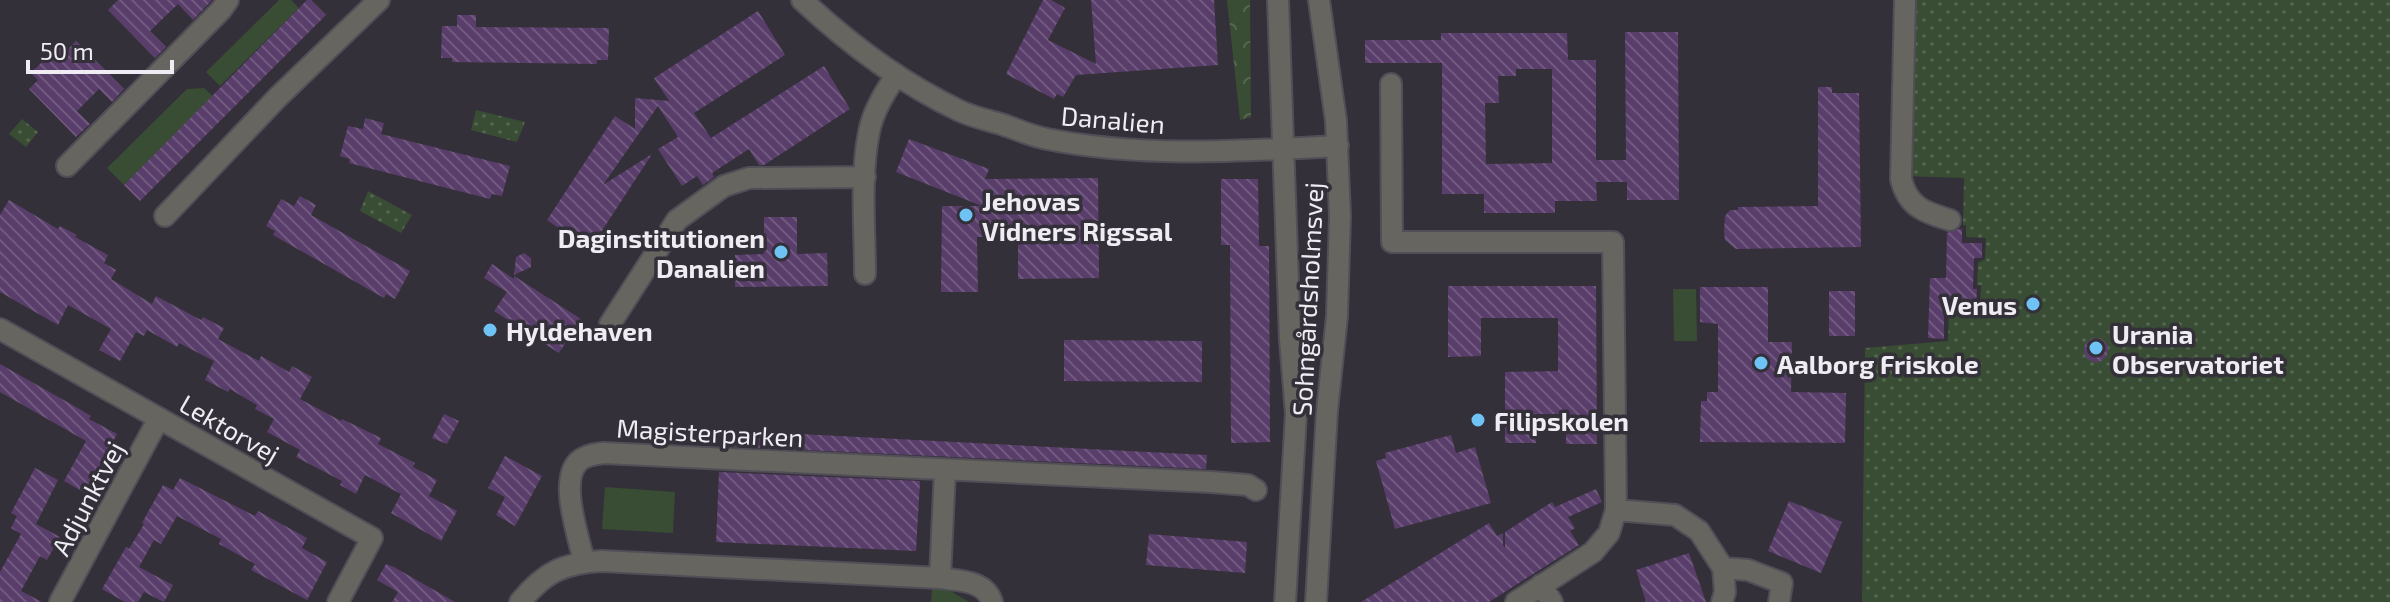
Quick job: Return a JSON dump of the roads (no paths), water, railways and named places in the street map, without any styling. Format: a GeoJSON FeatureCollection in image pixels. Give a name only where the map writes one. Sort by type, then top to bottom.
{"type":"FeatureCollection","features":[{"type":"Feature","properties":{"kind":"street"},"geometry":{"type":"LineString","coordinates":[[67,166],[228,0]]}},
{"type":"Feature","properties":{"kind":"street"},"geometry":{"type":"LineString","coordinates":[[165,216],[278,97],[379,0]]}},
{"type":"Feature","properties":{"kind":"street","name":"Danalien"},"geometry":{"type":"LineString","coordinates":[[802,0],[836,31],[896,76],[961,111],[1046,139],[1164,151],[1338,146]]}},
{"type":"Feature","properties":{"kind":"street","name":"Sohngårdsholmsvej"},"geometry":{"type":"LineString","coordinates":[[1278,0],[1290,339],[1296,414],[1285,602]]}},
{"type":"Feature","properties":{"kind":"street","name":"Sohngårdsholmsvej"},"geometry":{"type":"LineString","coordinates":[[1316,602],[1327,411],[1339,279],[1338,146],[1319,0]]}},
{"type":"Feature","properties":{"kind":"street"},"geometry":{"type":"LineString","coordinates":[[1905,0],[1901,179],[1905,196],[1924,212],[1950,220]]}},
{"type":"Feature","properties":{"kind":"street"},"geometry":{"type":"LineString","coordinates":[[865,274],[865,177],[869,131],[880,100],[896,76]]}},
{"type":"Feature","properties":{"kind":"street"},"geometry":{"type":"LineString","coordinates":[[1391,84],[1392,242],[1613,242],[1616,510],[1609,533],[1593,552],[1547,593],[1516,602]]}},
{"type":"Feature","properties":{"kind":"street"},"geometry":{"type":"LineString","coordinates":[[610,324],[677,220],[724,186],[749,178],[865,177]]}},
{"type":"Feature","properties":{"kind":"street","name":"Lektorvej"},"geometry":{"type":"LineString","coordinates":[[0,329],[372,538],[338,602]]}},
{"type":"Feature","properties":{"kind":"street","name":"Adjunktvej"},"geometry":{"type":"LineString","coordinates":[[60,602],[159,418]]}},
{"type":"Feature","properties":{"kind":"street","name":"Magisterparken"},"geometry":{"type":"LineString","coordinates":[[584,562],[569,491],[570,473],[579,461],[604,453],[1223,483],[1248,485],[1256,490]]}},
{"type":"Feature","properties":{"kind":"street"},"geometry":{"type":"LineString","coordinates":[[940,578],[945,470]]}},
{"type":"Feature","properties":{"kind":"street"},"geometry":{"type":"LineString","coordinates":[[1616,510],[1675,515],[1699,531],[1723,568],[1725,592],[1722,602]]}},
{"type":"Feature","properties":{"kind":"street"},"geometry":{"type":"LineString","coordinates":[[520,602],[549,573],[568,565],[602,561],[940,578],[975,583],[990,595],[992,602]]}},
{"type":"Feature","properties":{"kind":"street"},"geometry":{"type":"LineString","coordinates":[[1723,568],[1748,570],[1782,583],[1779,602]]}},
{"type":"Feature","properties":{"kind":"place","name":"Jehovas Vidners Rigssal"},"geometry":{"type":"Point","coordinates":[966,215]}},
{"type":"Feature","properties":{"kind":"place","name":"Daginstitutionen Danalien"},"geometry":{"type":"Point","coordinates":[781,252]}},
{"type":"Feature","properties":{"kind":"place","name":"Venus"},"geometry":{"type":"Point","coordinates":[2033,304]}},
{"type":"Feature","properties":{"kind":"place","name":"Hyldehaven"},"geometry":{"type":"Point","coordinates":[490,330]}},
{"type":"Feature","properties":{"kind":"place","name":"Urania Observatoriet"},"geometry":{"type":"Point","coordinates":[2096,348]}},
{"type":"Feature","properties":{"kind":"place","name":"Aalborg Friskole"},"geometry":{"type":"Point","coordinates":[1761,363]}},
{"type":"Feature","properties":{"kind":"place","name":"Filipskolen"},"geometry":{"type":"Point","coordinates":[1478,420]}}]}
